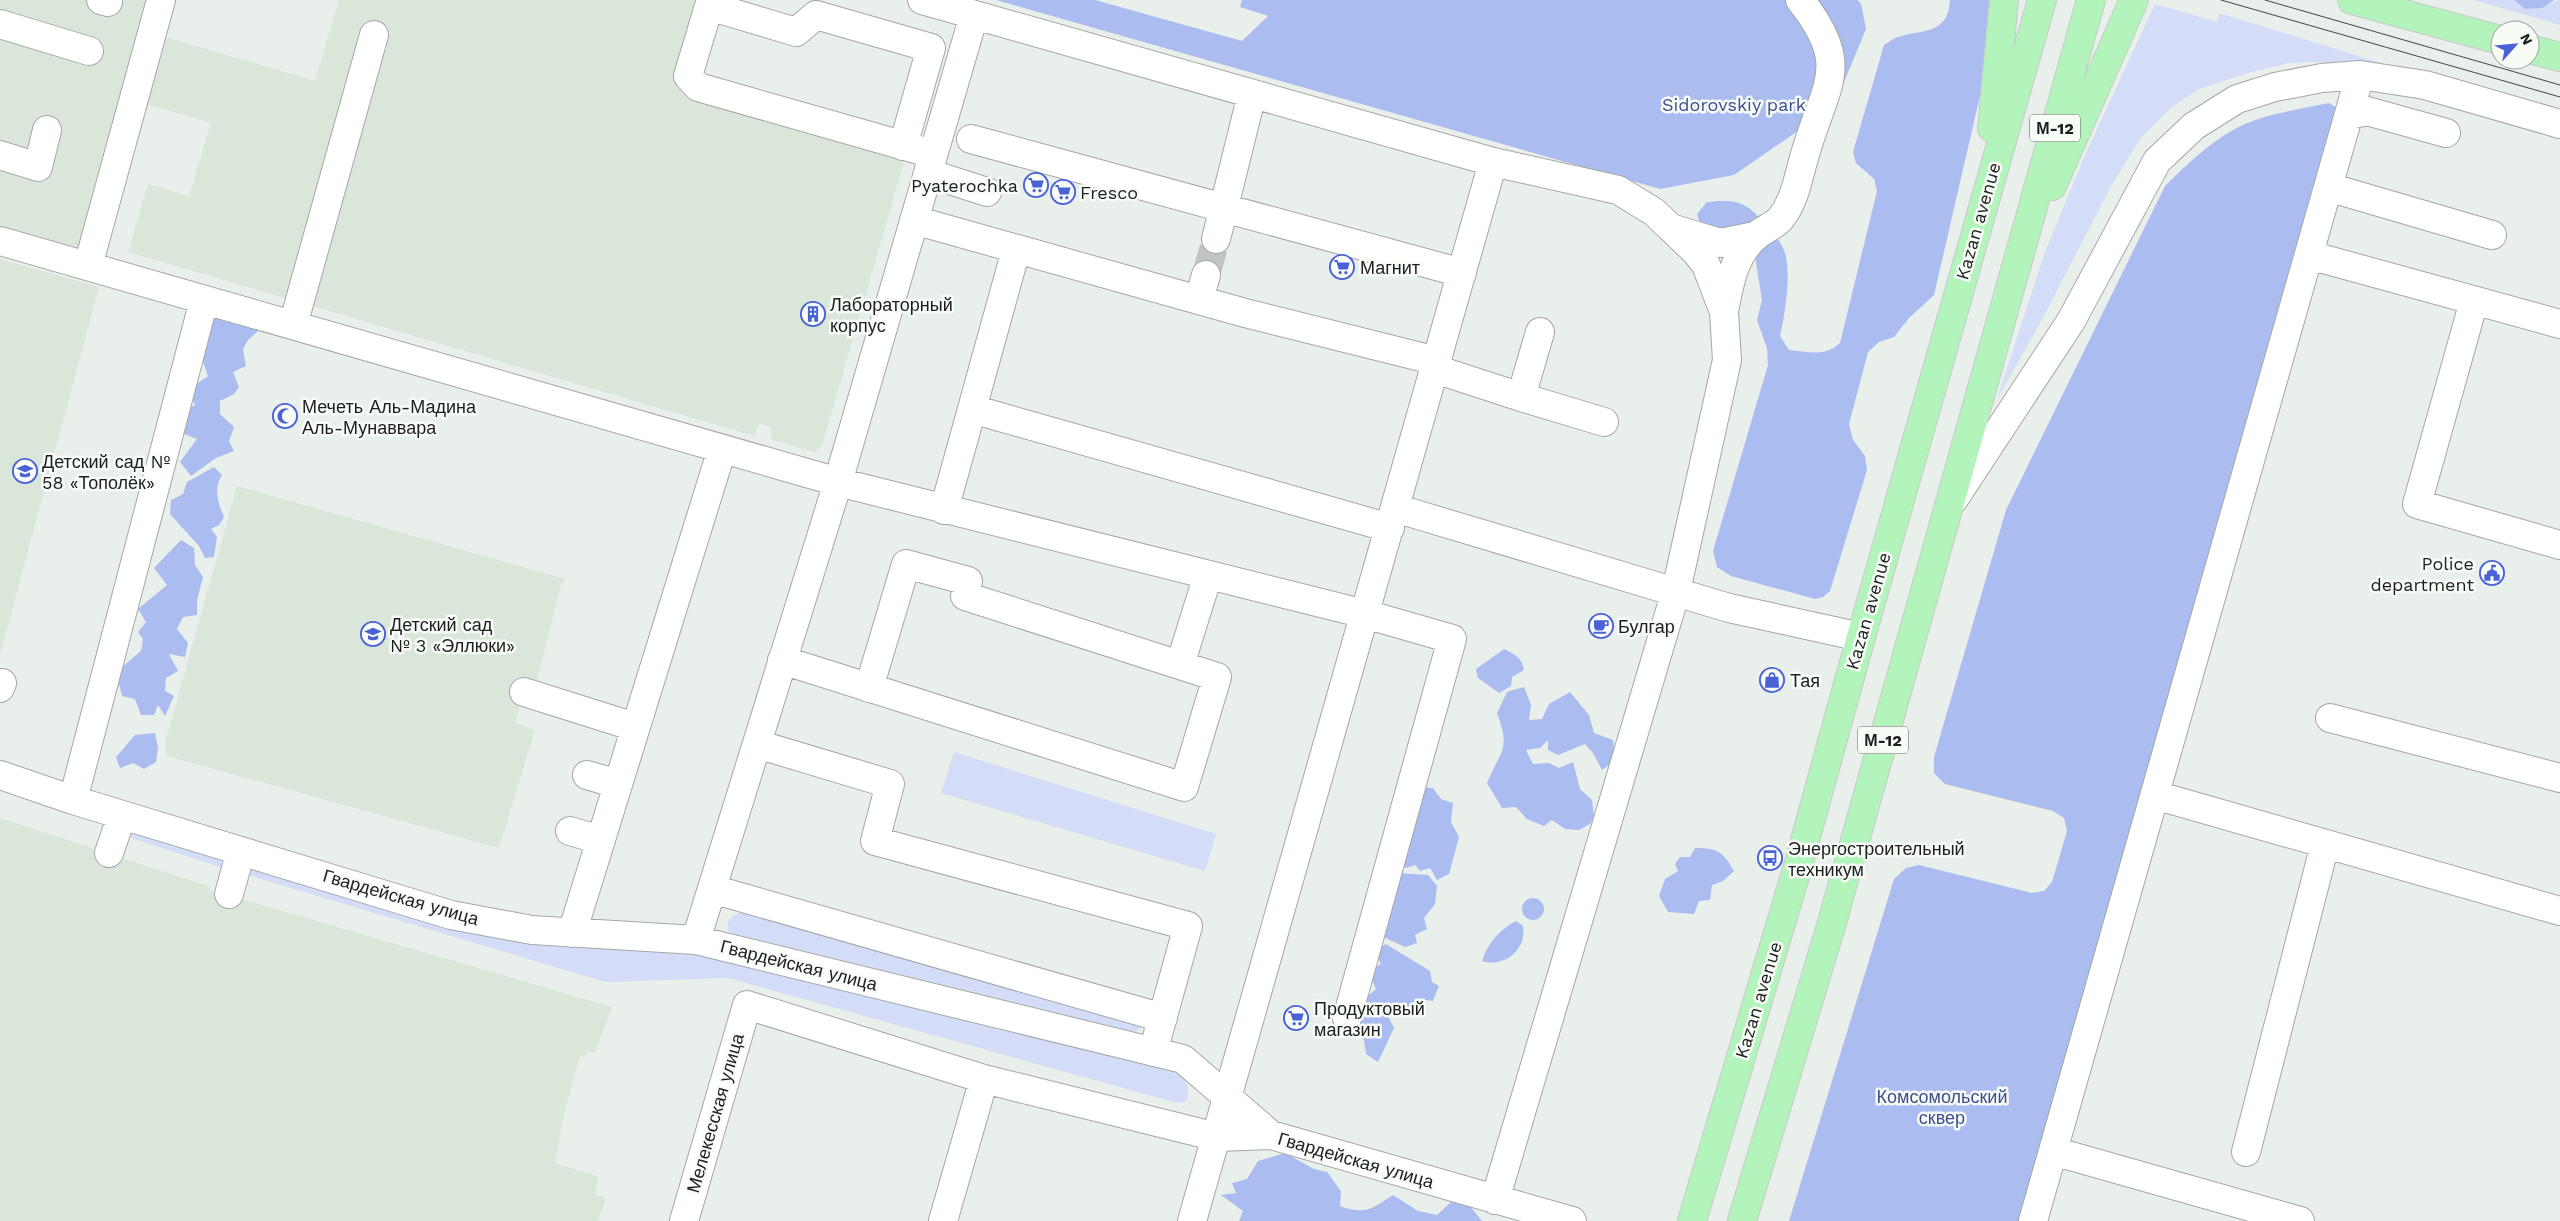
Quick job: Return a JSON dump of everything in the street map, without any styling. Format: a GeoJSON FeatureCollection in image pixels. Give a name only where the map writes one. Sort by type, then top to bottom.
{"type":"FeatureCollection","features":[{"type":"Feature","properties":{"kind":"main road"},"geometry":{"type":"LineString","coordinates":[[1986,192],[2004,0]]}},
{"type":"Feature","properties":{"kind":"main road","name":"Kazan avenue"},"geometry":{"type":"LineString","coordinates":[[1692,1221],[1798,866],[1986,192],[2042,0]]}},
{"type":"Feature","properties":{"kind":"main road","name":"М-12"},"geometry":{"type":"LineString","coordinates":[[1742,1221],[1831,926],[1946,510],[2092,0]]}},
{"type":"Feature","properties":{"kind":"main road"},"geometry":{"type":"LineString","coordinates":[[2018,257],[2073,141],[2134,0]]}},
{"type":"Feature","properties":{"kind":"main road"},"geometry":{"type":"LineString","coordinates":[[2352,0],[2490,37]]}},
{"type":"Feature","properties":{"kind":"main road"},"geometry":{"type":"LineString","coordinates":[[2540,51],[2560,57]]}},
{"type":"Feature","properties":{"kind":"street"},"geometry":{"type":"LineString","coordinates":[[88,266],[161,0]]}},
{"type":"Feature","properties":{"kind":"street"},"geometry":{"type":"LineString","coordinates":[[922,0],[1493,162],[1618,190],[1637,200],[1673,229],[1706,265],[1724,312]]}},
{"type":"Feature","properties":{"kind":"street"},"geometry":{"type":"LineString","coordinates":[[1495,1200],[1676,591],[1727,360],[1724,312],[1733,265],[1755,236],[1780,220],[1793,197],[1807,148],[1828,92],[1831,65],[1826,42],[1820,27],[1800,0]]}},
{"type":"Feature","properties":{"kind":"street"},"geometry":{"type":"LineString","coordinates":[[904,146],[931,48],[838,10],[816,14],[796,32],[709,6],[688,76],[698,87],[904,146],[931,164],[987,192]]}},
{"type":"Feature","properties":{"kind":"street"},"geometry":{"type":"LineString","coordinates":[[696,940],[838,482],[974,15]]}},
{"type":"Feature","properties":{"kind":"street"},"geometry":{"type":"LineString","coordinates":[[0,24],[89,51]]}},
{"type":"Feature","properties":{"kind":"street"},"geometry":{"type":"LineString","coordinates":[[293,325],[374,35]]}},
{"type":"Feature","properties":{"kind":"street"},"geometry":{"type":"LineString","coordinates":[[2033,1221],[2360,75]]}},
{"type":"Feature","properties":{"kind":"street"},"geometry":{"type":"LineString","coordinates":[[1946,510],[2071,321],[2157,161],[2194,126],[2237,99],[2274,87],[2322,78],[2360,75],[2425,85],[2560,124]]}},
{"type":"Feature","properties":{"kind":"street"},"geometry":{"type":"LineString","coordinates":[[1216,239],[1252,94]]}},
{"type":"Feature","properties":{"kind":"street"},"geometry":{"type":"LineString","coordinates":[[2349,115],[2367,111],[2446,133]]}},
{"type":"Feature","properties":{"kind":"street"},"geometry":{"type":"LineString","coordinates":[[0,155],[38,167],[47,130]]}},
{"type":"Feature","properties":{"kind":"street"},"geometry":{"type":"LineString","coordinates":[[971,139],[1462,273]]}},
{"type":"Feature","properties":{"kind":"street"},"geometry":{"type":"LineString","coordinates":[[1192,1221],[1493,162]]}},
{"type":"Feature","properties":{"kind":"street"},"geometry":{"type":"LineString","coordinates":[[2328,187],[2492,235]]}},
{"type":"Feature","properties":{"kind":"street"},"geometry":{"type":"LineString","coordinates":[[914,220],[1016,250],[1202,287],[1436,365],[1521,397],[1604,422]]}},
{"type":"Feature","properties":{"kind":"street"},"geometry":{"type":"LineString","coordinates":[[1673,229],[1720,243],[1755,236]]}},
{"type":"Feature","properties":{"kind":"street"},"geometry":{"type":"LineString","coordinates":[[0,241],[838,482],[1365,614],[1452,639],[1347,1018]]}},
{"type":"Feature","properties":{"kind":"street"},"geometry":{"type":"LineString","coordinates":[[944,510],[1016,250]]}},
{"type":"Feature","properties":{"kind":"street"},"geometry":{"type":"LineString","coordinates":[[2309,255],[2560,324]]}},
{"type":"Feature","properties":{"kind":"street"},"geometry":{"type":"LineString","coordinates":[[73,800],[204,300]]}},
{"type":"Feature","properties":{"kind":"street"},"geometry":{"type":"LineString","coordinates":[[2474,300],[2417,504],[2560,545]]}},
{"type":"Feature","properties":{"kind":"street"},"geometry":{"type":"LineString","coordinates":[[1521,397],[1540,332]]}},
{"type":"Feature","properties":{"kind":"street"},"geometry":{"type":"LineString","coordinates":[[972,410],[1676,591],[1729,608],[1861,637]]}},
{"type":"Feature","properties":{"kind":"street"},"geometry":{"type":"LineString","coordinates":[[572,932],[722,449]]}},
{"type":"Feature","properties":{"kind":"street"},"geometry":{"type":"LineString","coordinates":[[782,660],[870,688],[1184,787],[1217,677],[965,596],[968,581],[906,564],[870,688]]}},
{"type":"Feature","properties":{"kind":"street"},"geometry":{"type":"LineString","coordinates":[[1180,666],[1208,575]]}},
{"type":"Feature","properties":{"kind":"street"},"geometry":{"type":"LineString","coordinates":[[524,692],[635,727]]}},
{"type":"Feature","properties":{"kind":"street"},"geometry":{"type":"LineString","coordinates":[[2330,718],[2560,778]]}},
{"type":"Feature","properties":{"kind":"street"},"geometry":{"type":"LineString","coordinates":[[757,744],[890,784],[875,842],[1188,926],[1154,1052]]}},
{"type":"Feature","properties":{"kind":"street","name":"Гвардейская улица"},"geometry":{"type":"LineString","coordinates":[[0,775],[73,800],[451,914],[532,930],[696,940],[1183,1059],[1270,1135],[1572,1221]]}},
{"type":"Feature","properties":{"kind":"street"},"geometry":{"type":"LineString","coordinates":[[587,775],[618,784]]}},
{"type":"Feature","properties":{"kind":"street"},"geometry":{"type":"LineString","coordinates":[[2155,795],[2560,911]]}},
{"type":"Feature","properties":{"kind":"street"},"geometry":{"type":"LineString","coordinates":[[110,853],[122,815]]}},
{"type":"Feature","properties":{"kind":"street"},"geometry":{"type":"LineString","coordinates":[[570,831],[600,840]]}},
{"type":"Feature","properties":{"kind":"street"},"geometry":{"type":"LineString","coordinates":[[2246,1152],[2325,844]]}},
{"type":"Feature","properties":{"kind":"street"},"geometry":{"type":"LineString","coordinates":[[229,894],[241,851]]}},
{"type":"Feature","properties":{"kind":"street"},"geometry":{"type":"LineString","coordinates":[[712,889],[1163,1018]]}},
{"type":"Feature","properties":{"kind":"street","name":"Мелекесская улица"},"geometry":{"type":"LineString","coordinates":[[684,1221],[747,1004],[984,1079]]}},
{"type":"Feature","properties":{"kind":"street"},"geometry":{"type":"LineString","coordinates":[[943,1221],[984,1079],[1217,1137],[1270,1135]]}},
{"type":"Feature","properties":{"kind":"street"},"geometry":{"type":"LineString","coordinates":[[2053,1152],[2300,1221]]}},
{"type":"Feature","properties":{"kind":"shaded area"},"geometry":{"type":"Polygon","coordinates":[[[0,0],[151,0],[79,248],[0,225],[0,0]]]}},
{"type":"Feature","properties":{"kind":"shaded area"},"geometry":{"type":"Polygon","coordinates":[[[339,0],[705,0],[683,77],[905,158],[822,446],[814,452],[772,440],[770,427],[759,423],[754,436],[128,252],[148,184],[189,196],[211,123],[143,103],[162,36],[315,81],[339,0]]]}},
{"type":"Feature","properties":{"kind":"shaded area"},"geometry":{"type":"Polygon","coordinates":[[[2473,0],[2514,0],[2525,9],[2560,0],[2560,25],[2473,0]]]}},
{"type":"Feature","properties":{"kind":"shaded area"},"geometry":{"type":"Polygon","coordinates":[[[2155,4],[2217,22],[2219,13],[2388,65],[2289,63],[2248,73],[2199,89],[2173,106],[2140,139],[2110,188],[2044,316],[1997,399],[2045,252],[2085,155],[2155,4]]]}},
{"type":"Feature","properties":{"kind":"shaded area","name":"Детский сад № 58 «Тополёк»"},"geometry":{"type":"Polygon","coordinates":[[[0,259],[99,287],[0,655],[0,259]]]}},
{"type":"Feature","properties":{"kind":"shaded area","name":"Детский сад № 3 «Эллюки»"},"geometry":{"type":"Polygon","coordinates":[[[237,486],[565,579],[561,585],[536,685],[526,683],[515,723],[535,730],[499,848],[167,756],[165,743],[237,486]]]}},
{"type":"Feature","properties":{"kind":"shaded area"},"geometry":{"type":"Polygon","coordinates":[[[954,752],[1216,834],[1205,871],[941,793],[954,752]]]}},
{"type":"Feature","properties":{"kind":"shaded area"},"geometry":{"type":"Polygon","coordinates":[[[0,818],[208,886],[210,890],[612,1007],[595,1053],[587,1051],[585,1057],[580,1056],[564,1114],[555,1163],[599,1177],[594,1194],[606,1198],[598,1221],[0,1221],[0,818]]]}},
{"type":"Feature","properties":{"kind":"shaded area"},"geometry":{"type":"Polygon","coordinates":[[[128,828],[226,859],[223,868],[125,836],[128,828]]]}},
{"type":"Feature","properties":{"kind":"shaded area"},"geometry":{"type":"Polygon","coordinates":[[[250,866],[560,945],[706,956],[1165,1062],[1184,1078],[1187,1083],[1188,1094],[1186,1101],[1177,1103],[728,978],[605,982],[247,875],[250,866]]]}},
{"type":"Feature","properties":{"kind":"shaded area"},"geometry":{"type":"Polygon","coordinates":[[[751,907],[1141,1026],[1135,1034],[734,937],[728,930],[728,922],[733,916],[751,907]]]}},
{"type":"Feature","properties":{"kind":"green space","name":"Sidorovskiy park"},"geometry":{"type":"Polygon","coordinates":[[[996,0],[1095,0],[1242,41],[1268,16],[1240,7],[1242,0],[1858,0],[1861,4],[1866,29],[1834,106],[1734,175],[1660,189],[996,0]]]}},
{"type":"Feature","properties":{"kind":"green space"},"geometry":{"type":"Polygon","coordinates":[[[1950,0],[1995,0],[1997,22],[1934,295],[1909,318],[1894,337],[1879,342],[1868,352],[1849,424],[1853,440],[1865,456],[1867,470],[1830,591],[1823,597],[1815,599],[1731,576],[1717,567],[1713,551],[1768,365],[1767,348],[1757,320],[1762,300],[1755,256],[1701,227],[1697,214],[1707,202],[1717,201],[1740,203],[1752,210],[1778,239],[1785,253],[1788,276],[1780,336],[1789,350],[1816,353],[1829,350],[1840,343],[1877,191],[1874,179],[1856,163],[1853,152],[1884,45],[1896,38],[1933,29],[1939,25],[1945,19],[1950,0]]]}},
{"type":"Feature","properties":{"kind":"green space"},"geometry":{"type":"Polygon","coordinates":[[[2514,0],[2554,0],[2542,8],[2525,9],[2514,0]]]}},
{"type":"Feature","properties":{"kind":"green space","name":"Комсомольский сквер"},"geometry":{"type":"Polygon","coordinates":[[[2329,103],[2337,108],[2026,1221],[1789,1221],[1894,879],[1906,868],[1919,865],[2032,893],[2044,891],[2052,882],[2067,831],[2064,818],[2053,811],[1945,784],[1934,773],[1934,757],[2006,510],[2165,186],[2206,149],[2233,130],[2254,120],[2329,103]]]}},
{"type":"Feature","properties":{"kind":"green space"},"geometry":{"type":"Polygon","coordinates":[[[209,308],[260,329],[248,340],[243,349],[246,366],[233,372],[239,387],[234,394],[220,401],[220,414],[234,427],[229,441],[234,451],[216,458],[191,476],[180,462],[197,439],[179,432],[182,412],[195,405],[190,392],[195,385],[208,376],[200,353],[209,308]]]}},
{"type":"Feature","properties":{"kind":"green space"},"geometry":{"type":"Polygon","coordinates":[[[214,467],[222,475],[217,490],[218,501],[224,517],[219,525],[211,529],[217,537],[214,557],[205,558],[199,546],[170,514],[171,500],[183,494],[187,482],[214,467]]]}},
{"type":"Feature","properties":{"kind":"green space"},"geometry":{"type":"Polygon","coordinates":[[[181,540],[194,548],[195,565],[203,577],[197,600],[197,615],[183,617],[177,629],[188,643],[185,657],[169,654],[178,671],[166,678],[165,691],[174,696],[165,716],[158,705],[154,715],[141,715],[135,699],[122,696],[116,672],[141,651],[143,639],[138,632],[146,622],[138,609],[167,585],[154,568],[181,540]]]}},
{"type":"Feature","properties":{"kind":"green space"},"geometry":{"type":"Polygon","coordinates":[[[1504,649],[1522,662],[1524,670],[1512,677],[1511,686],[1499,693],[1478,678],[1476,669],[1504,649]]]}},
{"type":"Feature","properties":{"kind":"green space"},"geometry":{"type":"Polygon","coordinates":[[[1524,687],[1531,705],[1529,720],[1542,719],[1549,704],[1570,692],[1589,715],[1594,733],[1613,740],[1615,761],[1602,770],[1593,753],[1585,744],[1558,755],[1548,750],[1548,740],[1540,748],[1526,750],[1533,764],[1549,763],[1559,768],[1573,762],[1580,789],[1592,800],[1594,816],[1590,824],[1579,830],[1565,829],[1552,820],[1544,826],[1527,819],[1516,807],[1502,808],[1487,783],[1504,743],[1497,713],[1507,692],[1524,687]]]}},
{"type":"Feature","properties":{"kind":"green space"},"geometry":{"type":"Polygon","coordinates":[[[155,733],[158,748],[156,762],[144,769],[133,763],[120,768],[116,757],[135,735],[155,733]]]}},
{"type":"Feature","properties":{"kind":"green space"},"geometry":{"type":"Polygon","coordinates":[[[1421,787],[1433,788],[1441,799],[1453,803],[1451,822],[1459,837],[1449,874],[1437,880],[1430,868],[1420,871],[1415,865],[1406,868],[1394,862],[1405,841],[1413,835],[1409,817],[1421,787]]]}},
{"type":"Feature","properties":{"kind":"green space"},"geometry":{"type":"Polygon","coordinates":[[[1695,848],[1719,852],[1734,871],[1723,881],[1712,885],[1710,900],[1699,901],[1694,914],[1668,912],[1659,896],[1665,879],[1678,871],[1675,864],[1680,857],[1690,857],[1695,848]]]}},
{"type":"Feature","properties":{"kind":"green space"},"geometry":{"type":"Polygon","coordinates":[[[1398,873],[1428,875],[1437,886],[1435,904],[1424,918],[1427,929],[1415,935],[1417,943],[1405,947],[1379,935],[1398,873]]]}},
{"type":"Feature","properties":{"kind":"green space"},"geometry":{"type":"Polygon","coordinates":[[[1529,898],[1537,898],[1544,905],[1544,913],[1537,920],[1529,920],[1522,913],[1522,905],[1529,898]]]}},
{"type":"Feature","properties":{"kind":"green space"},"geometry":{"type":"Polygon","coordinates":[[[1516,921],[1523,926],[1523,934],[1522,942],[1513,955],[1499,962],[1482,961],[1487,949],[1495,938],[1516,921]]]}},
{"type":"Feature","properties":{"kind":"green space"},"geometry":{"type":"Polygon","coordinates":[[[1386,944],[1430,971],[1432,982],[1439,986],[1433,1001],[1419,999],[1418,1008],[1402,1016],[1391,1008],[1388,1016],[1394,1028],[1378,1062],[1366,1054],[1364,1040],[1356,1034],[1351,1024],[1357,1006],[1376,989],[1368,972],[1381,964],[1374,951],[1386,944]]]}},
{"type":"Feature","properties":{"kind":"green space"},"geometry":{"type":"Polygon","coordinates":[[[1285,1153],[1314,1169],[1327,1172],[1341,1191],[1340,1206],[1356,1210],[1368,1209],[1393,1195],[1418,1211],[1437,1215],[1451,1202],[1469,1205],[1482,1221],[1239,1221],[1243,1211],[1221,1195],[1236,1193],[1232,1183],[1247,1179],[1258,1161],[1285,1153]]]}},
{"type":"Feature","properties":{"kind":"tunnel"},"geometry":{"type":"LineString","coordinates":[[1206,275],[1216,239]]}},
{"type":"Feature","properties":{"kind":"tram line"},"geometry":{"type":"LineString","coordinates":[[2221,0],[2560,97]]}},
{"type":"Feature","properties":{"kind":"tram line"},"geometry":{"type":"LineString","coordinates":[[2265,0],[2560,85]]}},
{"type":"Feature","properties":{"kind":"place","name":"Pyaterochka"},"geometry":{"type":"Point","coordinates":[1036,185]}},
{"type":"Feature","properties":{"kind":"place","name":"Fresco"},"geometry":{"type":"Point","coordinates":[1063,192]}},
{"type":"Feature","properties":{"kind":"place","name":"Магнит"},"geometry":{"type":"Point","coordinates":[1342,267]}},
{"type":"Feature","properties":{"kind":"place","name":"Лабораторный корпус"},"geometry":{"type":"Point","coordinates":[813,314]}},
{"type":"Feature","properties":{"kind":"place","name":"Мечеть Аль-Мадина Аль-Мунаввара"},"geometry":{"type":"Point","coordinates":[285,416]}},
{"type":"Feature","properties":{"kind":"place","name":"Детский сад № 58 «Тополёк»"},"geometry":{"type":"Point","coordinates":[25,471]}},
{"type":"Feature","properties":{"kind":"place","name":"Police department"},"geometry":{"type":"Point","coordinates":[2492,573]}},
{"type":"Feature","properties":{"kind":"place","name":"Булгар"},"geometry":{"type":"Point","coordinates":[1601,626]}},
{"type":"Feature","properties":{"kind":"place","name":"Детский сад № 3 «Эллюки»"},"geometry":{"type":"Point","coordinates":[373,634]}},
{"type":"Feature","properties":{"kind":"place","name":"Тая"},"geometry":{"type":"Point","coordinates":[1772,680]}},
{"type":"Feature","properties":{"kind":"place","name":"Энергостроительный техникум"},"geometry":{"type":"Point","coordinates":[1770,858]}},
{"type":"Feature","properties":{"kind":"place","name":"Продуктовый магазин"},"geometry":{"type":"Point","coordinates":[1296,1018]}}]}
